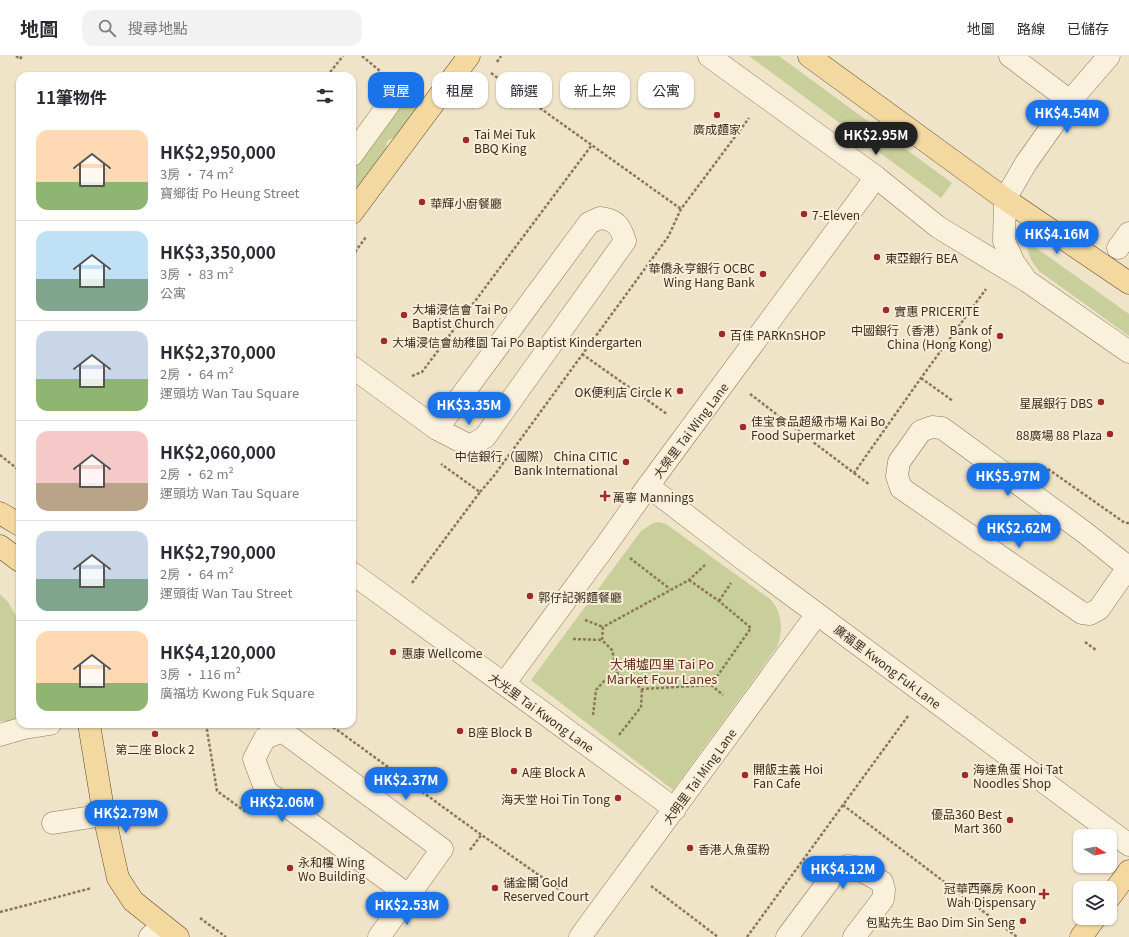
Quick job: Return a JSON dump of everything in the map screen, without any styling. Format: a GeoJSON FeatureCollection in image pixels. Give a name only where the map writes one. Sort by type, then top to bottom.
{"type":"FeatureCollection","features":[{"type":"Feature","properties":{"kind":"main road"},"geometry":{"type":"LineString","coordinates":[[356,208],[470,56]]}},
{"type":"Feature","properties":{"kind":"main road"},"geometry":{"type":"LineString","coordinates":[[809,56],[1005,199],[1129,283]]}},
{"type":"Feature","properties":{"kind":"main road"},"geometry":{"type":"LineString","coordinates":[[0,513],[16,523]]}},
{"type":"Feature","properties":{"kind":"main road"},"geometry":{"type":"LineString","coordinates":[[0,546],[16,558]]}},
{"type":"Feature","properties":{"kind":"main road"},"geometry":{"type":"LineString","coordinates":[[90,728],[104,815],[118,878],[133,901],[163,933]]}},
{"type":"Feature","properties":{"kind":"main road"},"geometry":{"type":"LineString","coordinates":[[1117,887],[1129,871]]}},
{"type":"Feature","properties":{"kind":"main road"},"geometry":{"type":"LineString","coordinates":[[1081,937],[1090,925]]}},
{"type":"Feature","properties":{"kind":"street"},"geometry":{"type":"LineString","coordinates":[[709,56],[876,177],[938,227],[1027,281],[1129,352]]}},
{"type":"Feature","properties":{"kind":"street"},"geometry":{"type":"LineString","coordinates":[[1010,56],[1070,101]]}},
{"type":"Feature","properties":{"kind":"street"},"geometry":{"type":"LineString","coordinates":[[1027,281],[1014,263],[1004,241],[1005,199],[1026,163],[1070,101],[1108,56]]}},
{"type":"Feature","properties":{"kind":"street"},"geometry":{"type":"LineString","coordinates":[[356,150],[386,108]]}},
{"type":"Feature","properties":{"kind":"street","name":"大榮里 Tai Wing Lane"},"geometry":{"type":"LineString","coordinates":[[504,684],[876,177]]}},
{"type":"Feature","properties":{"kind":"street"},"geometry":{"type":"LineString","coordinates":[[356,369],[437,429],[470,446],[485,437],[625,241],[621,230],[612,220],[600,218],[589,223],[437,429]]}},
{"type":"Feature","properties":{"kind":"street"},"geometry":{"type":"LineString","coordinates":[[932,427],[942,428],[1078,527],[1129,567],[1099,609],[1090,614],[1082,613],[901,488],[897,476],[899,462],[921,431],[932,427]]}},
{"type":"Feature","properties":{"kind":"street","name":"廣福里 Kwong Fuk Lane"},"geometry":{"type":"LineString","coordinates":[[648,486],[817,614],[1129,845]]}},
{"type":"Feature","properties":{"kind":"street","name":"大光里 Tai Kwong Lane"},"geometry":{"type":"LineString","coordinates":[[356,576],[674,809]]}},
{"type":"Feature","properties":{"kind":"street","name":"大明里 Tai Ming Lane"},"geometry":{"type":"LineString","coordinates":[[580,937],[817,614]]}},
{"type":"Feature","properties":{"kind":"street"},"geometry":{"type":"LineString","coordinates":[[0,735],[24,728]]}},
{"type":"Feature","properties":{"kind":"street"},"geometry":{"type":"LineString","coordinates":[[379,937],[442,849],[282,731],[264,738],[254,759],[266,791],[408,895]]}},
{"type":"Feature","properties":{"kind":"street"},"geometry":{"type":"LineString","coordinates":[[53,823],[104,815]]}},
{"type":"Feature","properties":{"kind":"street"},"geometry":{"type":"LineString","coordinates":[[787,937],[834,874],[847,866],[855,867],[882,882],[884,890],[883,899],[854,937]]}},
{"type":"Feature","properties":{"kind":"path"},"geometry":{"type":"LineString","coordinates":[[16,56],[20,59],[22,56]]}},
{"type":"Feature","properties":{"kind":"path"},"geometry":{"type":"LineString","coordinates":[[330,72],[343,56]]}},
{"type":"Feature","properties":{"kind":"path"},"geometry":{"type":"LineString","coordinates":[[489,72],[681,209]]}},
{"type":"Feature","properties":{"kind":"path"},"geometry":{"type":"LineString","coordinates":[[396,604],[480,492],[493,477],[668,236],[681,209],[750,116]]}},
{"type":"Feature","properties":{"kind":"path"},"geometry":{"type":"LineString","coordinates":[[408,377],[422,372],[591,146]]}},
{"type":"Feature","properties":{"kind":"path"},"geometry":{"type":"LineString","coordinates":[[729,378],[854,473],[989,285]]}},
{"type":"Feature","properties":{"kind":"path"},"geometry":{"type":"LineString","coordinates":[[582,354],[690,430]]}},
{"type":"Feature","properties":{"kind":"path"},"geometry":{"type":"LineString","coordinates":[[0,455],[16,468]]}},
{"type":"Feature","properties":{"kind":"path"},"geometry":{"type":"LineString","coordinates":[[437,461],[480,492]]}},
{"type":"Feature","properties":{"kind":"path"},"geometry":{"type":"LineString","coordinates":[[632,559],[670,589]]}},
{"type":"Feature","properties":{"kind":"path"},"geometry":{"type":"LineString","coordinates":[[603,627],[670,589],[689,580],[704,566]]}},
{"type":"Feature","properties":{"kind":"path"},"geometry":{"type":"LineString","coordinates":[[689,580],[719,601],[751,628],[711,685]]}},
{"type":"Feature","properties":{"kind":"path"},"geometry":{"type":"LineString","coordinates":[[587,621],[603,627]]}},
{"type":"Feature","properties":{"kind":"path"},"geometry":{"type":"LineString","coordinates":[[603,627],[602,640],[612,650],[618,675]]}},
{"type":"Feature","properties":{"kind":"path"},"geometry":{"type":"LineString","coordinates":[[628,678],[645,658]]}},
{"type":"Feature","properties":{"kind":"path"},"geometry":{"type":"LineString","coordinates":[[593,720],[596,690],[606,679],[618,675],[628,678],[642,689],[711,685],[722,694]]}},
{"type":"Feature","properties":{"kind":"path"},"geometry":{"type":"LineString","coordinates":[[603,756],[641,707],[642,689]]}},
{"type":"Feature","properties":{"kind":"path"},"geometry":{"type":"LineString","coordinates":[[746,937],[924,693]]}},
{"type":"Feature","properties":{"kind":"path"},"geometry":{"type":"LineString","coordinates":[[334,728],[596,916]]}},
{"type":"Feature","properties":{"kind":"path"},"geometry":{"type":"LineString","coordinates":[[843,805],[1016,937]]}},
{"type":"Feature","properties":{"kind":"path"},"geometry":{"type":"LineString","coordinates":[[630,870],[718,937]]}},
{"type":"Feature","properties":{"kind":"path"},"geometry":{"type":"LineString","coordinates":[[0,912],[90,888],[118,878]]}},
{"type":"Feature","properties":{"kind":"path"},"geometry":{"type":"LineString","coordinates":[[195,915],[226,937]]}},
{"type":"Feature","properties":{"kind":"green space"},"geometry":{"type":"Polygon","coordinates":[[[749,56],[779,56],[952,183],[941,198],[749,56]]]}},
{"type":"Feature","properties":{"kind":"green space"},"geometry":{"type":"Polygon","coordinates":[[[429,98],[432,120],[387,141],[384,186],[363,204],[356,217],[356,157],[395,108],[424,108],[424,99],[429,98]]]}},
{"type":"Feature","properties":{"kind":"green space"},"geometry":{"type":"Polygon","coordinates":[[[1028,242],[1129,314],[1129,336],[1039,271],[1029,254],[1028,242]]]}},
{"type":"Feature","properties":{"kind":"green space"},"geometry":{"type":"Polygon","coordinates":[[[659,522],[666,524],[770,599],[777,610],[781,622],[781,634],[777,647],[673,790],[531,680],[641,531],[653,523],[659,522]]]}},
{"type":"Feature","properties":{"kind":"green space"},"geometry":{"type":"Polygon","coordinates":[[[0,594],[8,602],[16,616],[16,722],[0,721],[0,594]]]}},
{"type":"Feature","properties":{"kind":"place","name":"廣成麵家"},"geometry":{"type":"Point","coordinates":[717,115]}},
{"type":"Feature","properties":{"kind":"place","name":"Tai Mei Tuk BBQ King"},"geometry":{"type":"Point","coordinates":[466,140]}},
{"type":"Feature","properties":{"kind":"place","name":"華輝小廚餐廳"},"geometry":{"type":"Point","coordinates":[422,202]}},
{"type":"Feature","properties":{"kind":"place","name":"7-Eleven"},"geometry":{"type":"Point","coordinates":[804,214]}},
{"type":"Feature","properties":{"kind":"place","name":"東亞銀行 BEA"},"geometry":{"type":"Point","coordinates":[877,257]}},
{"type":"Feature","properties":{"kind":"place","name":"華僑永亨銀行 OCBC Wing Hang Bank"},"geometry":{"type":"Point","coordinates":[763,274]}},
{"type":"Feature","properties":{"kind":"place","name":"實惠 PRICERITE"},"geometry":{"type":"Point","coordinates":[886,310]}},
{"type":"Feature","properties":{"kind":"place","name":"大埔浸信會 Tai Po Baptist Church"},"geometry":{"type":"Point","coordinates":[404,315]}},
{"type":"Feature","properties":{"kind":"place","name":"百佳 PARKnSHOP"},"geometry":{"type":"Point","coordinates":[722,334]}},
{"type":"Feature","properties":{"kind":"place","name":"中國銀行（香港） Bank of China (Hong Kong)"},"geometry":{"type":"Point","coordinates":[1000,336]}},
{"type":"Feature","properties":{"kind":"place","name":"大埔浸信會糼稚園 Tai Po Baptist Kindergarten"},"geometry":{"type":"Point","coordinates":[384,341]}},
{"type":"Feature","properties":{"kind":"place","name":"OK便利店 Circle K"},"geometry":{"type":"Point","coordinates":[680,391]}},
{"type":"Feature","properties":{"kind":"place","name":"星展銀行 DBS"},"geometry":{"type":"Point","coordinates":[1101,402]}},
{"type":"Feature","properties":{"kind":"place","name":"佳宝食品超級市場 Kai Bo Food Supermarket"},"geometry":{"type":"Point","coordinates":[743,427]}},
{"type":"Feature","properties":{"kind":"place","name":"88廣場 88 Plaza"},"geometry":{"type":"Point","coordinates":[1110,434]}},
{"type":"Feature","properties":{"kind":"place","name":"中信銀行（國際） China CITIC Bank International"},"geometry":{"type":"Point","coordinates":[626,462]}},
{"type":"Feature","properties":{"kind":"place","name":"萬寧 Mannings"},"geometry":{"type":"Point","coordinates":[605,496]}},
{"type":"Feature","properties":{"kind":"place","name":"郭仔記粥麵餐廳"},"geometry":{"type":"Point","coordinates":[530,596]}},
{"type":"Feature","properties":{"kind":"place","name":"惠康 Wellcome"},"geometry":{"type":"Point","coordinates":[393,652]}},
{"type":"Feature","properties":{"kind":"place","name":"B座 Block B"},"geometry":{"type":"Point","coordinates":[460,731]}},
{"type":"Feature","properties":{"kind":"place","name":"第二座 Block 2"},"geometry":{"type":"Point","coordinates":[155,734]}},
{"type":"Feature","properties":{"kind":"place","name":"A座 Block A"},"geometry":{"type":"Point","coordinates":[514,771]}},
{"type":"Feature","properties":{"kind":"place","name":"開飯主義 Hoi Fan Cafe"},"geometry":{"type":"Point","coordinates":[745,775]}},
{"type":"Feature","properties":{"kind":"place","name":"海達魚蛋 Hoi Tat Noodles Shop"},"geometry":{"type":"Point","coordinates":[965,775]}},
{"type":"Feature","properties":{"kind":"place","name":"海天堂 Hoi Tin Tong"},"geometry":{"type":"Point","coordinates":[618,798]}},
{"type":"Feature","properties":{"kind":"place","name":"優品360 Best Mart 360"},"geometry":{"type":"Point","coordinates":[1010,820]}},
{"type":"Feature","properties":{"kind":"place","name":"香港人魚蛋粉"},"geometry":{"type":"Point","coordinates":[690,848]}},
{"type":"Feature","properties":{"kind":"place","name":"永和樓 Wing Wo Building"},"geometry":{"type":"Point","coordinates":[290,868]}},
{"type":"Feature","properties":{"kind":"place","name":"儲金閣 Gold Reserved Court"},"geometry":{"type":"Point","coordinates":[495,888]}},
{"type":"Feature","properties":{"kind":"place","name":"冠華西藥房 Koon Wah Dispensary"},"geometry":{"type":"Point","coordinates":[1044,894]}},
{"type":"Feature","properties":{"kind":"place","name":"包點先生 Bao Dim Sin Seng"},"geometry":{"type":"Point","coordinates":[1023,921]}},
{"type":"Feature","properties":{"kind":"district","name":"大埔墟四里 Tai Po Market Four Lanes"},"geometry":{"type":"Point","coordinates":[662,670]}}]}
